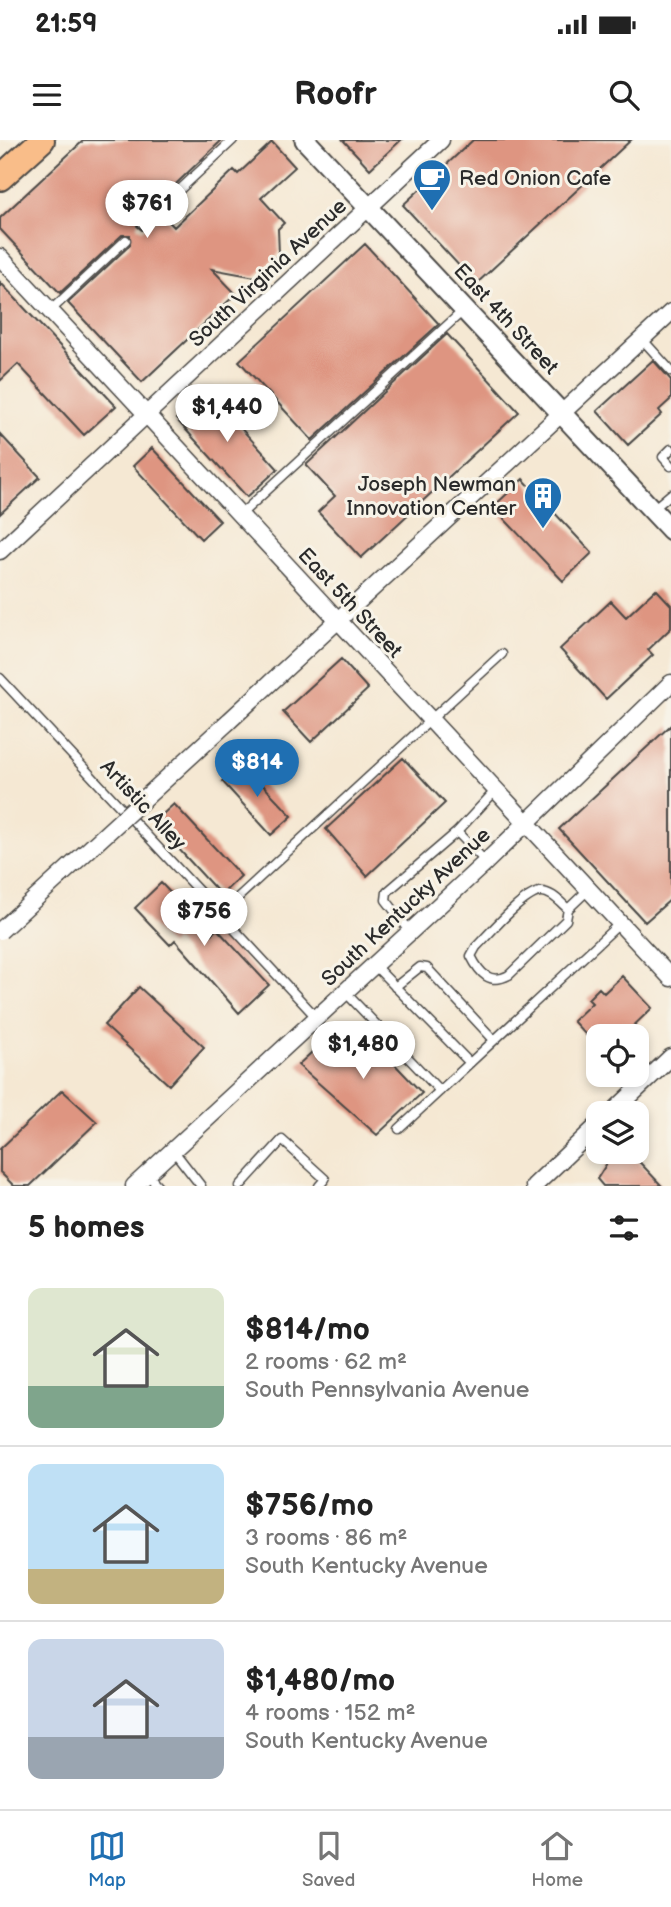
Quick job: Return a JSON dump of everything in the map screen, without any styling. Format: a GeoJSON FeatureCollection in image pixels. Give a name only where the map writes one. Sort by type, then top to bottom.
{"type":"FeatureCollection","features":[{"type":"Feature","properties":{"kind":"main road"},"geometry":{"type":"LineString","coordinates":[[0,178],[42,140]]}},
{"type":"Feature","properties":{"kind":"street","name":"East 4th Street"},"geometry":{"type":"LineString","coordinates":[[305,140],[671,530]]}},
{"type":"Feature","properties":{"kind":"street","name":"South Virginia Avenue"},"geometry":{"type":"LineString","coordinates":[[0,551],[441,140]]}},
{"type":"Feature","properties":{"kind":"street","name":"East 5th Street"},"geometry":{"type":"LineString","coordinates":[[0,257],[671,978]]}},
{"type":"Feature","properties":{"kind":"street"},"geometry":{"type":"LineString","coordinates":[[0,931],[669,316]]}},
{"type":"Feature","properties":{"kind":"street","name":"South Kentucky Avenue"},"geometry":{"type":"LineString","coordinates":[[134,1186],[152,1180],[173,1150],[486,862],[671,683]]}},
{"type":"Feature","properties":{"kind":"street"},"geometry":{"type":"LineString","coordinates":[[625,1101],[671,1057]]}},
{"type":"Feature","properties":{"kind":"street"},"geometry":{"type":"LineString","coordinates":[[534,1186],[586,1136]]}},
{"type":"Feature","properties":{"kind":"lane"},"geometry":{"type":"LineString","coordinates":[[142,224],[233,140]]}},
{"type":"Feature","properties":{"kind":"lane"},"geometry":{"type":"LineString","coordinates":[[50,311],[126,240]]}},
{"type":"Feature","properties":{"kind":"lane"},"geometry":{"type":"LineString","coordinates":[[240,515],[465,309]]}},
{"type":"Feature","properties":{"kind":"lane"},"geometry":{"type":"LineString","coordinates":[[642,339],[671,370]]}},
{"type":"Feature","properties":{"kind":"lane"},"geometry":{"type":"LineString","coordinates":[[671,449],[663,457],[671,467]]}},
{"type":"Feature","properties":{"kind":"lane"},"geometry":{"type":"LineString","coordinates":[[652,510],[671,494]]}},
{"type":"Feature","properties":{"kind":"lane"},"geometry":{"type":"LineString","coordinates":[[220,914],[502,654]]}},
{"type":"Feature","properties":{"kind":"lane","name":"Artistic Alley"},"geometry":{"type":"LineString","coordinates":[[0,678],[317,1018]]}},
{"type":"Feature","properties":{"kind":"lane"},"geometry":{"type":"LineString","coordinates":[[410,931],[386,900],[387,892],[457,832],[496,790]]}},
{"type":"Feature","properties":{"kind":"lane"},"geometry":{"type":"LineString","coordinates":[[457,832],[486,862]]}},
{"type":"Feature","properties":{"kind":"lane"},"geometry":{"type":"LineString","coordinates":[[568,909],[550,895],[540,892],[526,898],[476,947],[471,956],[477,967],[489,979],[498,981],[509,975],[566,920],[568,909],[588,890]]}},
{"type":"Feature","properties":{"kind":"lane"},"geometry":{"type":"LineString","coordinates":[[399,1129],[619,924]]}},
{"type":"Feature","properties":{"kind":"lane"},"geometry":{"type":"LineString","coordinates":[[374,965],[470,1063]]}},
{"type":"Feature","properties":{"kind":"lane"},"geometry":{"type":"LineString","coordinates":[[395,987],[420,967],[427,968],[494,1040]]}},
{"type":"Feature","properties":{"kind":"lane"},"geometry":{"type":"LineString","coordinates":[[345,992],[439,1091]]}},
{"type":"Feature","properties":{"kind":"lane"},"geometry":{"type":"LineString","coordinates":[[240,1186],[282,1140],[325,1179],[318,1186]]}},
{"type":"Feature","properties":{"kind":"lane"},"geometry":{"type":"LineString","coordinates":[[173,1150],[201,1186]]}},
{"type":"Feature","properties":{"kind":"building"},"geometry":{"type":"Polygon","coordinates":[[[84,140],[222,140],[139,219],[137,226],[142,230],[163,215],[174,227],[234,170],[238,174],[272,142],[295,167],[261,198],[284,223],[278,229],[279,254],[255,277],[212,269],[236,294],[142,382],[68,303],[130,245],[130,235],[122,235],[60,293],[0,229],[0,218],[84,140]]]}},
{"type":"Feature","properties":{"kind":"building"},"geometry":{"type":"Polygon","coordinates":[[[343,140],[401,140],[370,169],[343,140]]]}},
{"type":"Feature","properties":{"kind":"building"},"geometry":{"type":"Polygon","coordinates":[[[473,140],[631,140],[476,284],[403,205],[473,140]]]}},
{"type":"Feature","properties":{"kind":"building"},"geometry":{"type":"Polygon","coordinates":[[[365,244],[439,324],[312,440],[239,361],[365,244]]]}},
{"type":"Feature","properties":{"kind":"building"},"geometry":{"type":"Polygon","coordinates":[[[0,282],[116,406],[84,435],[18,364],[0,381],[0,282]]]}},
{"type":"Feature","properties":{"kind":"building"},"geometry":{"type":"Polygon","coordinates":[[[447,334],[519,412],[361,558],[318,512],[335,496],[306,465],[447,334]]]}},
{"type":"Feature","properties":{"kind":"building"},"geometry":{"type":"Polygon","coordinates":[[[653,360],[671,380],[671,399],[659,410],[662,414],[628,445],[597,411],[653,360]]]}},
{"type":"Feature","properties":{"kind":"building"},"geometry":{"type":"Polygon","coordinates":[[[207,391],[278,469],[247,497],[176,419],[207,391]]]}},
{"type":"Feature","properties":{"kind":"building"},"geometry":{"type":"Polygon","coordinates":[[[0,434],[40,477],[0,514],[0,434]]]}},
{"type":"Feature","properties":{"kind":"building"},"geometry":{"type":"Polygon","coordinates":[[[152,448],[220,521],[201,539],[133,466],[152,448]]]}},
{"type":"Feature","properties":{"kind":"building","name":"Joseph Newman Innovation Center"},"geometry":{"type":"Polygon","coordinates":[[[523,479],[592,553],[563,581],[493,507],[523,479]]]}},
{"type":"Feature","properties":{"kind":"building"},"geometry":{"type":"Polygon","coordinates":[[[656,589],[671,605],[671,628],[648,650],[653,655],[606,699],[560,649],[611,601],[626,617],[656,589]]]}},
{"type":"Feature","properties":{"kind":"building"},"geometry":{"type":"Polygon","coordinates":[[[341,659],[368,689],[311,742],[283,712],[341,659]]]}},
{"type":"Feature","properties":{"kind":"building"},"geometry":{"type":"Polygon","coordinates":[[[671,725],[671,899],[645,922],[559,829],[671,725]]]}},
{"type":"Feature","properties":{"kind":"building"},"geometry":{"type":"Polygon","coordinates":[[[403,758],[445,803],[367,876],[326,829],[403,758]]]}},
{"type":"Feature","properties":{"kind":"building"},"geometry":{"type":"Polygon","coordinates":[[[242,763],[292,816],[271,835],[222,781],[242,763]]]}},
{"type":"Feature","properties":{"kind":"building"},"geometry":{"type":"Polygon","coordinates":[[[174,804],[241,876],[221,895],[154,822],[174,804]]]}},
{"type":"Feature","properties":{"kind":"building"},"geometry":{"type":"Polygon","coordinates":[[[161,883],[210,935],[217,929],[269,985],[239,1013],[175,940],[170,945],[135,908],[161,883]]]}},
{"type":"Feature","properties":{"kind":"building"},"geometry":{"type":"Polygon","coordinates":[[[622,976],[652,1008],[635,1024],[586,1024],[586,1035],[573,1021],[592,1003],[588,999],[599,988],[604,993],[622,976]]]}},
{"type":"Feature","properties":{"kind":"building"},"geometry":{"type":"Polygon","coordinates":[[[139,987],[204,1047],[169,1085],[104,1025],[139,987]]]}},
{"type":"Feature","properties":{"kind":"building"},"geometry":{"type":"Polygon","coordinates":[[[363,1031],[422,1093],[377,1135],[298,1065],[323,1042],[336,1055],[363,1031]]]}},
{"type":"Feature","properties":{"kind":"building"},"geometry":{"type":"Polygon","coordinates":[[[62,1090],[97,1122],[30,1186],[14,1186],[0,1172],[0,1149],[62,1090]]]}},
{"type":"Feature","properties":{"kind":"building"},"geometry":{"type":"Polygon","coordinates":[[[606,1164],[641,1164],[662,1186],[603,1186],[597,1179],[606,1164]]]}},
{"type":"Feature","properties":{"kind":"place","name":"Red Onion Cafe"},"geometry":{"type":"Point","coordinates":[432,212]}},
{"type":"Feature","properties":{"kind":"place","name":"Joseph Newman Innovation Center"},"geometry":{"type":"Point","coordinates":[543,530]}}]}
